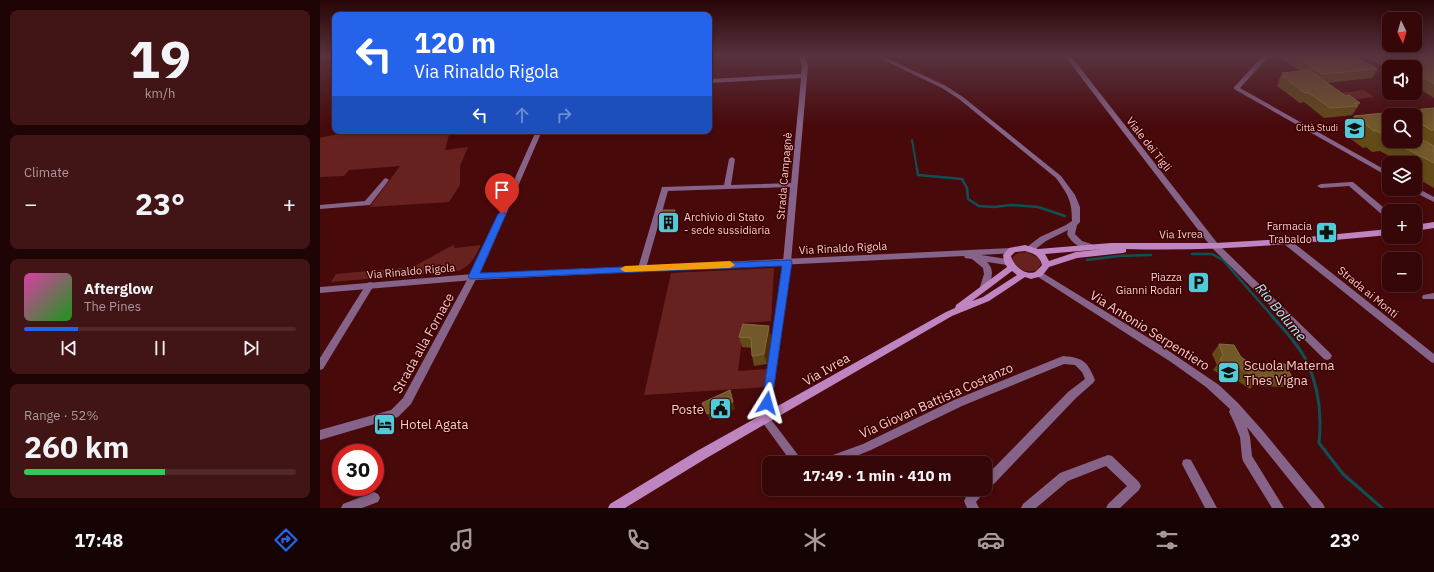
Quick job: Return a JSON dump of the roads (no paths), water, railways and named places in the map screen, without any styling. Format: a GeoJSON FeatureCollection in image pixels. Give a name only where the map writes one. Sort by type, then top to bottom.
{"type":"FeatureCollection","features":[{"type":"Feature","properties":{"kind":"main road"},"geometry":{"type":"LineString","coordinates":[[1422,227],[1434,226]]}},
{"type":"Feature","properties":{"kind":"main road","name":"Via Ivrea"},"geometry":{"type":"LineString","coordinates":[[1034,251],[1111,246],[1215,246],[1287,242],[1382,233]]}},
{"type":"Feature","properties":{"kind":"main road","name":"Via Ivrea"},"geometry":{"type":"LineString","coordinates":[[1046,265],[1076,255],[1148,247]]}},
{"type":"Feature","properties":{"kind":"main road"},"geometry":{"type":"LineString","coordinates":[[1020,248],[1034,251],[1043,256],[1046,265],[1044,269],[1038,273],[1024,274],[1009,265],[1008,254],[1011,251],[1020,248]]}},
{"type":"Feature","properties":{"kind":"main road","name":"Via Ivrea"},"geometry":{"type":"LineString","coordinates":[[949,314],[984,287],[1009,265]]}},
{"type":"Feature","properties":{"kind":"main road","name":"Via Ivrea"},"geometry":{"type":"LineString","coordinates":[[614,508],[701,455],[949,314],[986,299],[1024,274]]}},
{"type":"Feature","properties":{"kind":"street"},"geometry":{"type":"LineString","coordinates":[[712,81],[753,79]]}},
{"type":"Feature","properties":{"kind":"street","name":"Strada Campagnè"},"geometry":{"type":"LineString","coordinates":[[765,419],[787,262],[804,79]]}},
{"type":"Feature","properties":{"kind":"street"},"geometry":{"type":"LineString","coordinates":[[928,79],[944,86],[961,98],[1059,177],[1071,195],[1076,207],[1076,222],[1074,223],[1071,234],[1073,239],[1080,244],[1091,247]]}},
{"type":"Feature","properties":{"kind":"street","name":"Viale dei Tigli"},"geometry":{"type":"LineString","coordinates":[[1085,79],[1215,246]]}},
{"type":"Feature","properties":{"kind":"street"},"geometry":{"type":"LineString","coordinates":[[1245,79],[1236,88],[1382,171]]}},
{"type":"Feature","properties":{"kind":"street","name":"Strada alla Fornace"},"geometry":{"type":"LineString","coordinates":[[320,435],[394,414],[407,402],[473,277],[538,134]]}},
{"type":"Feature","properties":{"kind":"street"},"geometry":{"type":"LineString","coordinates":[[727,187],[732,159]]}},
{"type":"Feature","properties":{"kind":"street"},"geometry":{"type":"LineString","coordinates":[[320,207],[367,203],[386,180]]}},
{"type":"Feature","properties":{"kind":"street"},"geometry":{"type":"LineString","coordinates":[[1321,186],[1351,184],[1382,210]]}},
{"type":"Feature","properties":{"kind":"street"},"geometry":{"type":"LineString","coordinates":[[642,268],[665,189],[795,185]]}},
{"type":"Feature","properties":{"kind":"street"},"geometry":{"type":"LineString","coordinates":[[1422,193],[1434,200]]}},
{"type":"Feature","properties":{"kind":"street"},"geometry":{"type":"LineString","coordinates":[[1034,251],[1043,240],[1074,223]]}},
{"type":"Feature","properties":{"kind":"street","name":"Strada ai Monti"},"geometry":{"type":"LineString","coordinates":[[1287,242],[1434,359]]}},
{"type":"Feature","properties":{"kind":"street","name":"Via Ivrea"},"geometry":{"type":"LineString","coordinates":[[1215,246],[1327,356]]}},
{"type":"Feature","properties":{"kind":"street","name":"Via Rinaldo Rigola"},"geometry":{"type":"LineString","coordinates":[[320,290],[473,277],[1011,251]]}},
{"type":"Feature","properties":{"kind":"street","name":"Via Rinaldo Rigola"},"geometry":{"type":"LineString","coordinates":[[936,254],[968,256],[1009,265]]}},
{"type":"Feature","properties":{"kind":"street"},"geometry":{"type":"LineString","coordinates":[[968,256],[984,263],[988,268],[989,276],[984,287]]}},
{"type":"Feature","properties":{"kind":"street","name":"Via Antonio Serpentiero"},"geometry":{"type":"LineString","coordinates":[[1038,273],[1077,300],[1108,316],[1139,336],[1208,382],[1220,392],[1248,421],[1319,508]]}},
{"type":"Feature","properties":{"kind":"street"},"geometry":{"type":"LineString","coordinates":[[320,366],[370,285]]}},
{"type":"Feature","properties":{"kind":"street","name":"Via Giovan Battista Costanzo"},"geometry":{"type":"LineString","coordinates":[[844,456],[867,447],[965,400],[1063,360],[1077,361],[1086,370],[1090,380],[1072,395],[992,478]]}},
{"type":"Feature","properties":{"kind":"street"},"geometry":{"type":"LineString","coordinates":[[1220,392],[1239,420],[1245,437],[1247,457],[1278,508]]}},
{"type":"Feature","properties":{"kind":"street"},"geometry":{"type":"LineString","coordinates":[[765,419],[794,456]]}},
{"type":"Feature","properties":{"kind":"street"},"geometry":{"type":"LineString","coordinates":[[1027,508],[1064,477],[1108,460],[1135,486],[1112,508]]}},
{"type":"Feature","properties":{"kind":"street"},"geometry":{"type":"LineString","coordinates":[[1187,464],[1211,508]]}},
{"type":"Feature","properties":{"kind":"street"},"geometry":{"type":"LineString","coordinates":[[973,508],[970,501],[975,496]]}},
{"type":"Feature","properties":{"kind":"street"},"geometry":{"type":"LineString","coordinates":[[347,508],[374,498]]}},
{"type":"Feature","properties":{"kind":"waterway","name":"Rio Bolume"},"geometry":{"type":"LineString","coordinates":[[912,140],[917,169]]}},
{"type":"Feature","properties":{"kind":"waterway","name":"Rio Bolume"},"geometry":{"type":"LineString","coordinates":[[917,168],[918,175],[962,179],[967,188],[968,199],[979,206],[994,207],[1011,205],[1038,207],[1065,216]]}},
{"type":"Feature","properties":{"kind":"waterway","name":"Rio Bolume"},"geometry":{"type":"LineString","coordinates":[[1192,254],[1212,254],[1223,260],[1273,317]]}},
{"type":"Feature","properties":{"kind":"waterway","name":"Rio Bolume"},"geometry":{"type":"LineString","coordinates":[[1087,260],[1118,256],[1151,255]]}},
{"type":"Feature","properties":{"kind":"waterway","name":"Rio Bolume"},"geometry":{"type":"LineString","coordinates":[[1272,316],[1300,350],[1311,372],[1319,402],[1319,443],[1343,474],[1382,508]]}},
{"type":"Feature","properties":{"kind":"place","name":"Città Studi"},"geometry":{"type":"Point","coordinates":[1354,128]}},
{"type":"Feature","properties":{"kind":"place","name":"Archivio di Stato - sede sussidiaria"},"geometry":{"type":"Point","coordinates":[669,223]}},
{"type":"Feature","properties":{"kind":"place","name":"Farmacia Trabaldo"},"geometry":{"type":"Point","coordinates":[1327,232]}},
{"type":"Feature","properties":{"kind":"place","name":"Piazza Gianni Rodari"},"geometry":{"type":"Point","coordinates":[1198,283]}},
{"type":"Feature","properties":{"kind":"place","name":"Scuola Materna Thes Vigna"},"geometry":{"type":"Point","coordinates":[1228,372]}},
{"type":"Feature","properties":{"kind":"place","name":"Poste"},"geometry":{"type":"Point","coordinates":[720,409]}},
{"type":"Feature","properties":{"kind":"place","name":"Hotel Agata"},"geometry":{"type":"Point","coordinates":[385,424]}}]}
